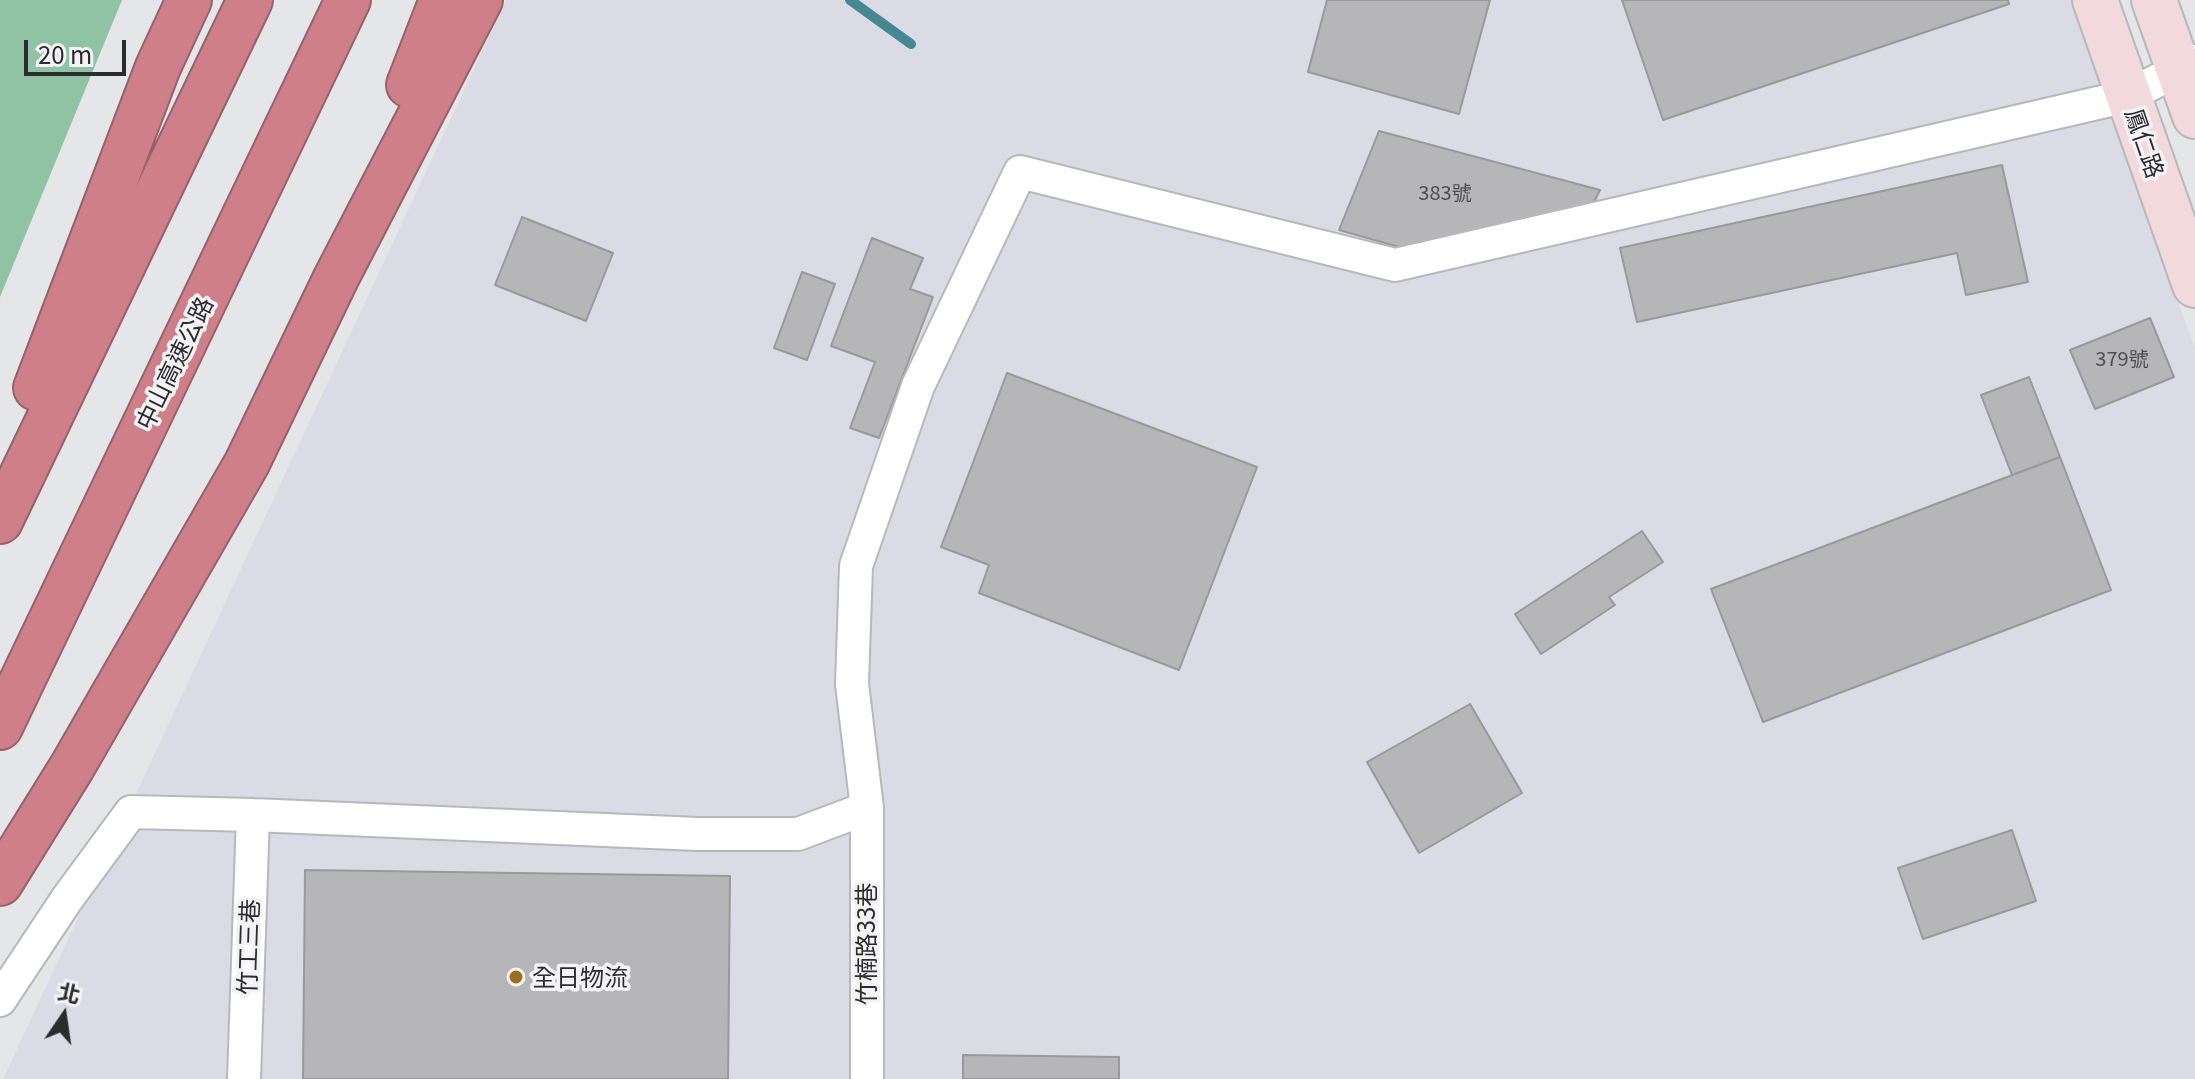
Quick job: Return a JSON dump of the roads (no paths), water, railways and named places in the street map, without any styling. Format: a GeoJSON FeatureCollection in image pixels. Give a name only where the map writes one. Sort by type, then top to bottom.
{"type":"FeatureCollection","features":[{"type":"Feature","properties":{"kind":"highway"},"geometry":{"type":"LineString","coordinates":[[0,481],[158,67],[189,0]]}},
{"type":"Feature","properties":{"kind":"highway"},"geometry":{"type":"LineString","coordinates":[[0,521],[250,0]]}},
{"type":"Feature","properties":{"kind":"highway","name":"中山高速公路"},"geometry":{"type":"LineString","coordinates":[[0,727],[348,0]]}},
{"type":"Feature","properties":{"kind":"highway"},"geometry":{"type":"LineString","coordinates":[[336,278],[442,0]]}},
{"type":"Feature","properties":{"kind":"highway"},"geometry":{"type":"LineString","coordinates":[[0,883],[72,767],[247,463],[336,278],[480,0]]}},
{"type":"Feature","properties":{"kind":"main road","name":"鳳仁路"},"geometry":{"type":"LineString","coordinates":[[2095,0],[2195,285]]}},
{"type":"Feature","properties":{"kind":"main road"},"geometry":{"type":"LineString","coordinates":[[2154,0],[2187,65],[2195,116]]}},
{"type":"Feature","properties":{"kind":"street"},"geometry":{"type":"LineString","coordinates":[[2128,96],[2187,65]]}},
{"type":"Feature","properties":{"kind":"street","name":"竹楠路33巷"},"geometry":{"type":"LineString","coordinates":[[867,1079],[867,808],[852,684],[856,566],[918,386],[1020,172],[1395,265],[2128,96]]}},
{"type":"Feature","properties":{"kind":"street"},"geometry":{"type":"LineString","coordinates":[[0,1000],[67,899],[131,812],[698,834],[798,834],[867,808]]}},
{"type":"Feature","properties":{"kind":"street","name":"竹工三巷"},"geometry":{"type":"LineString","coordinates":[[244,1079],[253,815]]}},
{"type":"Feature","properties":{"kind":"waterway"},"geometry":{"type":"LineString","coordinates":[[850,0],[911,44]]}},
{"type":"Feature","properties":{"kind":"place","name":"全日物流"},"geometry":{"type":"Point","coordinates":[516,977]}}]}
